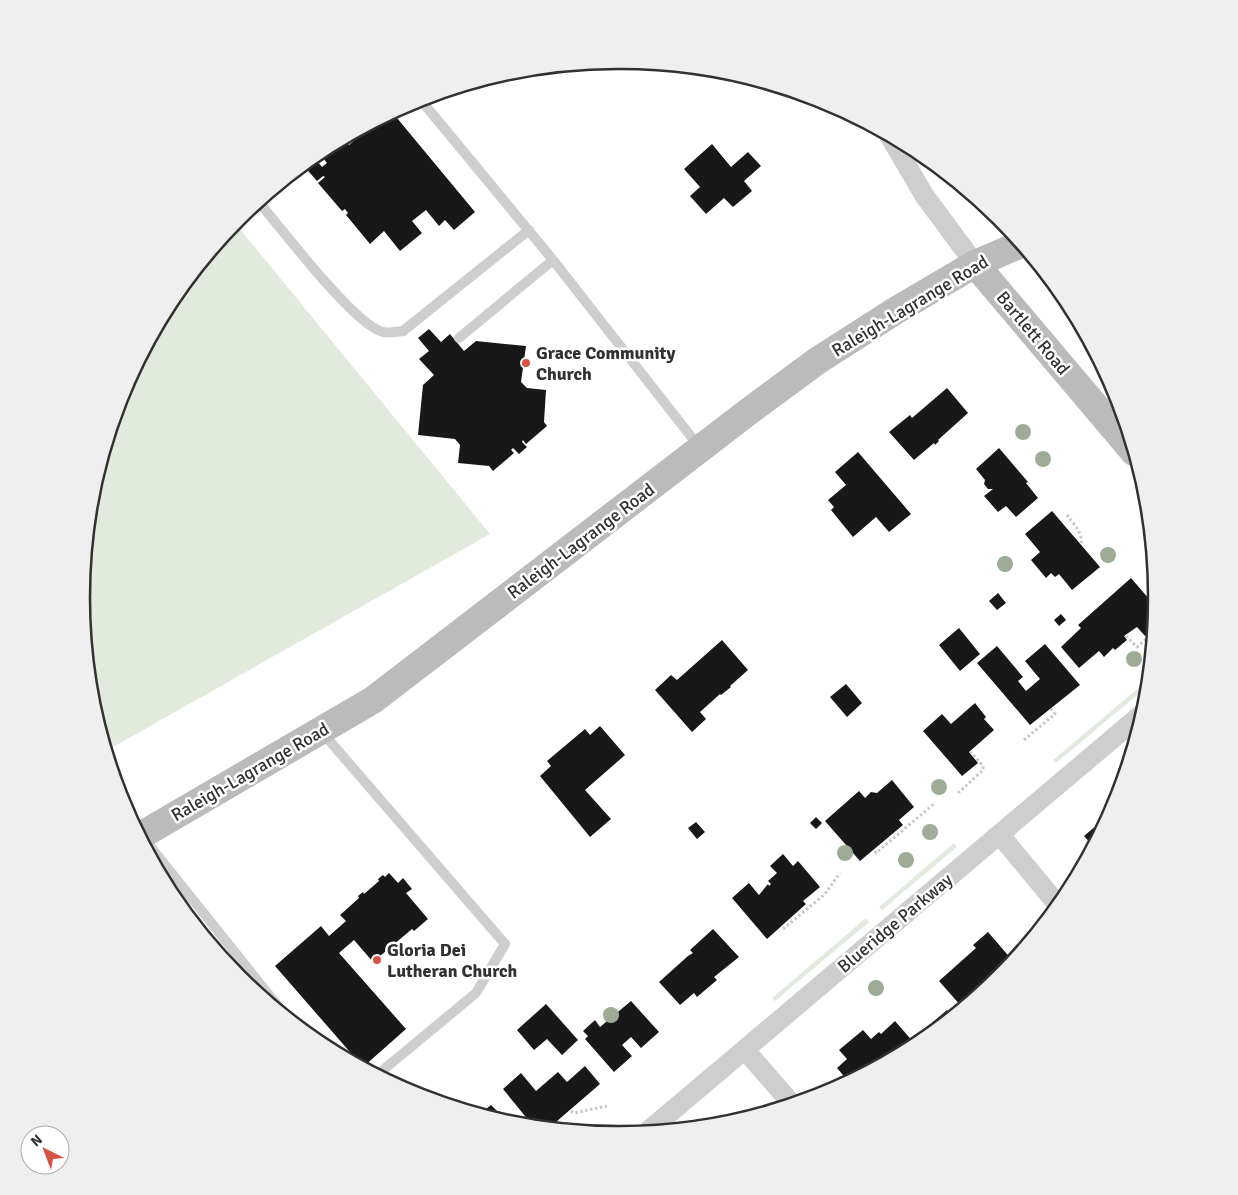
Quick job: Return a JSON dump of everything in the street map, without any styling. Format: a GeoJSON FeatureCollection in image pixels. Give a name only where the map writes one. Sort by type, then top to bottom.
{"type":"FeatureCollection","features":[{"type":"Feature","properties":{"kind":"main road","name":"Raleigh-Lagrange Road"},"geometry":{"type":"LineString","coordinates":[[146,833],[373,700],[817,361],[895,311],[975,264],[1015,247]]}},
{"type":"Feature","properties":{"kind":"main road","name":"Bartlett Road"},"geometry":{"type":"LineString","coordinates":[[975,264],[1124,440]]}},
{"type":"Feature","properties":{"kind":"street","name":"Bartlett Road"},"geometry":{"type":"LineString","coordinates":[[897,148],[924,195],[975,264]]}},
{"type":"Feature","properties":{"kind":"street","name":"Blueridge Parkway"},"geometry":{"type":"LineString","coordinates":[[655,1125],[1133,722]]}},
{"type":"Feature","properties":{"kind":"street"},"geometry":{"type":"LineString","coordinates":[[1000,835],[1053,899]]}},
{"type":"Feature","properties":{"kind":"street"},"geometry":{"type":"LineString","coordinates":[[745,1050],[787,1099]]}},
{"type":"Feature","properties":{"kind":"lane"},"geometry":{"type":"LineString","coordinates":[[426,106],[529,230],[701,449]]}},
{"type":"Feature","properties":{"kind":"lane"},"geometry":{"type":"LineString","coordinates":[[263,207],[325,280],[363,321],[383,332],[403,331],[529,230]]}},
{"type":"Feature","properties":{"kind":"lane"},"geometry":{"type":"LineString","coordinates":[[459,338],[553,260]]}},
{"type":"Feature","properties":{"kind":"lane"},"geometry":{"type":"LineString","coordinates":[[320,731],[505,944],[476,993],[382,1071]]}},
{"type":"Feature","properties":{"kind":"lane"},"geometry":{"type":"LineString","coordinates":[[159,859],[265,990]]}},
{"type":"Feature","properties":{"kind":"path"},"geometry":{"type":"LineString","coordinates":[[1067,515],[1080,534],[1081,544]]}},
{"type":"Feature","properties":{"kind":"path"},"geometry":{"type":"LineString","coordinates":[[1126,636],[1137,647],[1146,639]]}},
{"type":"Feature","properties":{"kind":"path"},"geometry":{"type":"LineString","coordinates":[[1024,740],[1054,714],[1051,710]]}},
{"type":"Feature","properties":{"kind":"path"},"geometry":{"type":"LineString","coordinates":[[958,793],[984,768],[971,752]]}},
{"type":"Feature","properties":{"kind":"path"},"geometry":{"type":"LineString","coordinates":[[875,851],[876,853],[935,803]]}},
{"type":"Feature","properties":{"kind":"path"},"geometry":{"type":"LineString","coordinates":[[783,929],[825,894],[840,873]]}},
{"type":"Feature","properties":{"kind":"path"},"geometry":{"type":"LineString","coordinates":[[571,1111],[574,1113],[607,1106]]}},
{"type":"Feature","properties":{"kind":"shaded area"},"geometry":{"type":"Polygon","coordinates":[[[240,229],[490,534],[112,748],[100,701],[91,632],[90,598],[95,528],[100,494],[108,461],[130,395],[161,333],[179,304],[200,276],[221,249],[240,229]]]}},
{"type":"Feature","properties":{"kind":"shaded area"},"geometry":{"type":"Polygon","coordinates":[[[1140,687],[1139,693],[1056,763],[1053,760],[1140,687]]]}},
{"type":"Feature","properties":{"kind":"shaded area"},"geometry":{"type":"Polygon","coordinates":[[[954,843],[957,847],[882,910],[879,907],[954,843]]]}},
{"type":"Feature","properties":{"kind":"shaded area"},"geometry":{"type":"Polygon","coordinates":[[[866,918],[869,922],[775,1001],[772,998],[866,918]]]}},
{"type":"Feature","properties":{"kind":"building"},"geometry":{"type":"Polygon","coordinates":[[[397,118],[475,212],[454,230],[445,220],[439,226],[426,210],[412,221],[422,233],[400,251],[384,231],[370,244],[346,215],[348,213],[345,209],[342,211],[318,183],[325,177],[323,176],[317,181],[308,170],[318,163],[322,167],[327,163],[324,159],[397,118]]]}},
{"type":"Feature","properties":{"kind":"building"},"geometry":{"type":"Polygon","coordinates":[[[712,144],[731,167],[748,152],[761,166],[744,181],[752,191],[733,207],[724,198],[706,214],[690,196],[700,187],[684,169],[712,144]]]}},
{"type":"Feature","properties":{"kind":"building"},"geometry":{"type":"Polygon","coordinates":[[[429,329],[441,342],[450,334],[464,351],[476,341],[526,346],[521,382],[527,388],[546,390],[544,422],[547,426],[526,444],[523,440],[522,442],[527,447],[519,454],[513,448],[511,450],[514,453],[493,471],[489,466],[458,463],[460,445],[455,439],[418,435],[423,385],[434,375],[419,359],[429,351],[418,338],[429,329]]]}},
{"type":"Feature","properties":{"kind":"building"},"geometry":{"type":"Polygon","coordinates":[[[947,388],[968,413],[938,440],[935,445],[934,443],[914,460],[889,432],[910,415],[912,418],[947,388]]]}},
{"type":"Feature","properties":{"kind":"building"},"geometry":{"type":"Polygon","coordinates":[[[999,448],[1028,482],[1026,483],[1038,498],[1016,517],[1006,506],[998,512],[984,496],[993,489],[988,489],[984,484],[985,480],[976,469],[999,448]]]}},
{"type":"Feature","properties":{"kind":"building"},"geometry":{"type":"Polygon","coordinates":[[[858,452],[911,514],[889,532],[876,517],[853,537],[831,510],[834,507],[828,500],[846,485],[835,472],[858,452]]]}},
{"type":"Feature","properties":{"kind":"building"},"geometry":{"type":"Polygon","coordinates":[[[1052,511],[1100,567],[1072,590],[1059,574],[1055,577],[1051,573],[1046,578],[1031,560],[1040,552],[1025,534],[1052,511]]]}},
{"type":"Feature","properties":{"kind":"building"},"geometry":{"type":"Polygon","coordinates":[[[1131,578],[1148,598],[1147,634],[1145,636],[1137,627],[1124,636],[1127,640],[1115,650],[1113,648],[1104,657],[1099,651],[1079,668],[1061,647],[1081,628],[1078,625],[1131,578]]]}},
{"type":"Feature","properties":{"kind":"building"},"geometry":{"type":"Polygon","coordinates":[[[998,593],[1006,603],[997,610],[989,601],[998,593]]]}},
{"type":"Feature","properties":{"kind":"building"},"geometry":{"type":"Polygon","coordinates":[[[1061,614],[1066,620],[1059,626],[1054,620],[1061,614]]]}},
{"type":"Feature","properties":{"kind":"building"},"geometry":{"type":"Polygon","coordinates":[[[959,628],[980,654],[960,671],[939,645],[959,628]]]}},
{"type":"Feature","properties":{"kind":"building"},"geometry":{"type":"Polygon","coordinates":[[[722,640],[748,670],[731,687],[700,712],[706,719],[692,732],[655,690],[671,675],[677,680],[722,640]]]}},
{"type":"Feature","properties":{"kind":"building"},"geometry":{"type":"Polygon","coordinates":[[[1045,644],[1080,685],[1030,725],[977,663],[997,646],[1023,677],[1018,681],[1026,691],[1040,679],[1025,661],[1045,644]]]}},
{"type":"Feature","properties":{"kind":"building"},"geometry":{"type":"Polygon","coordinates":[[[846,684],[862,703],[847,717],[830,697],[846,684]]]}},
{"type":"Feature","properties":{"kind":"building"},"geometry":{"type":"Polygon","coordinates":[[[975,703],[986,717],[984,719],[994,730],[969,752],[978,763],[962,776],[923,731],[942,714],[951,724],[975,703]]]}},
{"type":"Feature","properties":{"kind":"building"},"geometry":{"type":"Polygon","coordinates":[[[600,726],[625,755],[585,790],[611,819],[590,837],[540,776],[551,766],[547,761],[585,729],[590,735],[600,726]]]}},
{"type":"Feature","properties":{"kind":"building"},"geometry":{"type":"Polygon","coordinates":[[[892,780],[914,807],[899,820],[903,825],[860,861],[825,821],[859,791],[865,798],[871,792],[877,793],[892,780]]]}},
{"type":"Feature","properties":{"kind":"building"},"geometry":{"type":"Polygon","coordinates":[[[816,817],[822,823],[816,829],[810,823],[816,817]]]}},
{"type":"Feature","properties":{"kind":"building"},"geometry":{"type":"Polygon","coordinates":[[[696,822],[705,832],[697,839],[688,828],[696,822]]]}},
{"type":"Feature","properties":{"kind":"building"},"geometry":{"type":"Polygon","coordinates":[[[1095,827],[1088,841],[1084,836],[1095,827]]]}},
{"type":"Feature","properties":{"kind":"building"},"geometry":{"type":"Polygon","coordinates":[[[783,854],[793,866],[798,861],[820,887],[803,901],[806,904],[767,939],[732,898],[749,883],[759,895],[768,884],[769,886],[771,884],[768,881],[777,873],[770,866],[783,854]]]}},
{"type":"Feature","properties":{"kind":"building"},"geometry":{"type":"Polygon","coordinates":[[[389,873],[398,883],[403,878],[412,889],[406,893],[428,919],[414,931],[412,929],[373,962],[354,940],[339,953],[406,1029],[368,1062],[350,1052],[275,966],[321,926],[329,936],[346,921],[340,915],[359,898],[358,896],[363,892],[364,894],[383,875],[385,877],[389,873]]]}},
{"type":"Feature","properties":{"kind":"building"},"geometry":{"type":"Polygon","coordinates":[[[713,929],[739,957],[714,977],[717,980],[697,997],[694,993],[680,1005],[659,982],[693,953],[690,950],[713,929]]]}},
{"type":"Feature","properties":{"kind":"building"},"geometry":{"type":"Polygon","coordinates":[[[988,932],[1008,955],[958,1003],[939,981],[976,948],[973,945],[988,932]]]}},
{"type":"Feature","properties":{"kind":"building"},"geometry":{"type":"Polygon","coordinates":[[[631,1001],[659,1032],[641,1048],[631,1037],[622,1045],[632,1056],[614,1072],[585,1039],[588,1036],[583,1031],[595,1020],[600,1027],[631,1001]]]}},
{"type":"Feature","properties":{"kind":"building"},"geometry":{"type":"Polygon","coordinates":[[[546,1004],[578,1040],[562,1055],[547,1039],[534,1050],[517,1030],[546,1004]]]}},
{"type":"Feature","properties":{"kind":"building"},"geometry":{"type":"Polygon","coordinates":[[[947,1010],[948,1011],[933,1022],[947,1010]]]}},
{"type":"Feature","properties":{"kind":"building"},"geometry":{"type":"Polygon","coordinates":[[[895,1021],[910,1039],[844,1076],[837,1068],[847,1059],[839,1050],[863,1030],[871,1039],[879,1032],[881,1034],[895,1021]]]}},
{"type":"Feature","properties":{"kind":"building"},"geometry":{"type":"Polygon","coordinates":[[[585,1066],[600,1084],[555,1122],[527,1118],[503,1089],[521,1073],[536,1091],[558,1072],[567,1082],[585,1066]]]}},
{"type":"Feature","properties":{"kind":"building"},"geometry":{"type":"Polygon","coordinates":[[[491,1105],[498,1112],[486,1109],[491,1105]]]}},
{"type":"Feature","properties":{"kind":"place","name":"Grace Community Church"},"geometry":{"type":"Point","coordinates":[526,363]}},
{"type":"Feature","properties":{"kind":"place","name":"Gloria Dei Lutheran Church"},"geometry":{"type":"Point","coordinates":[377,960]}}]}
